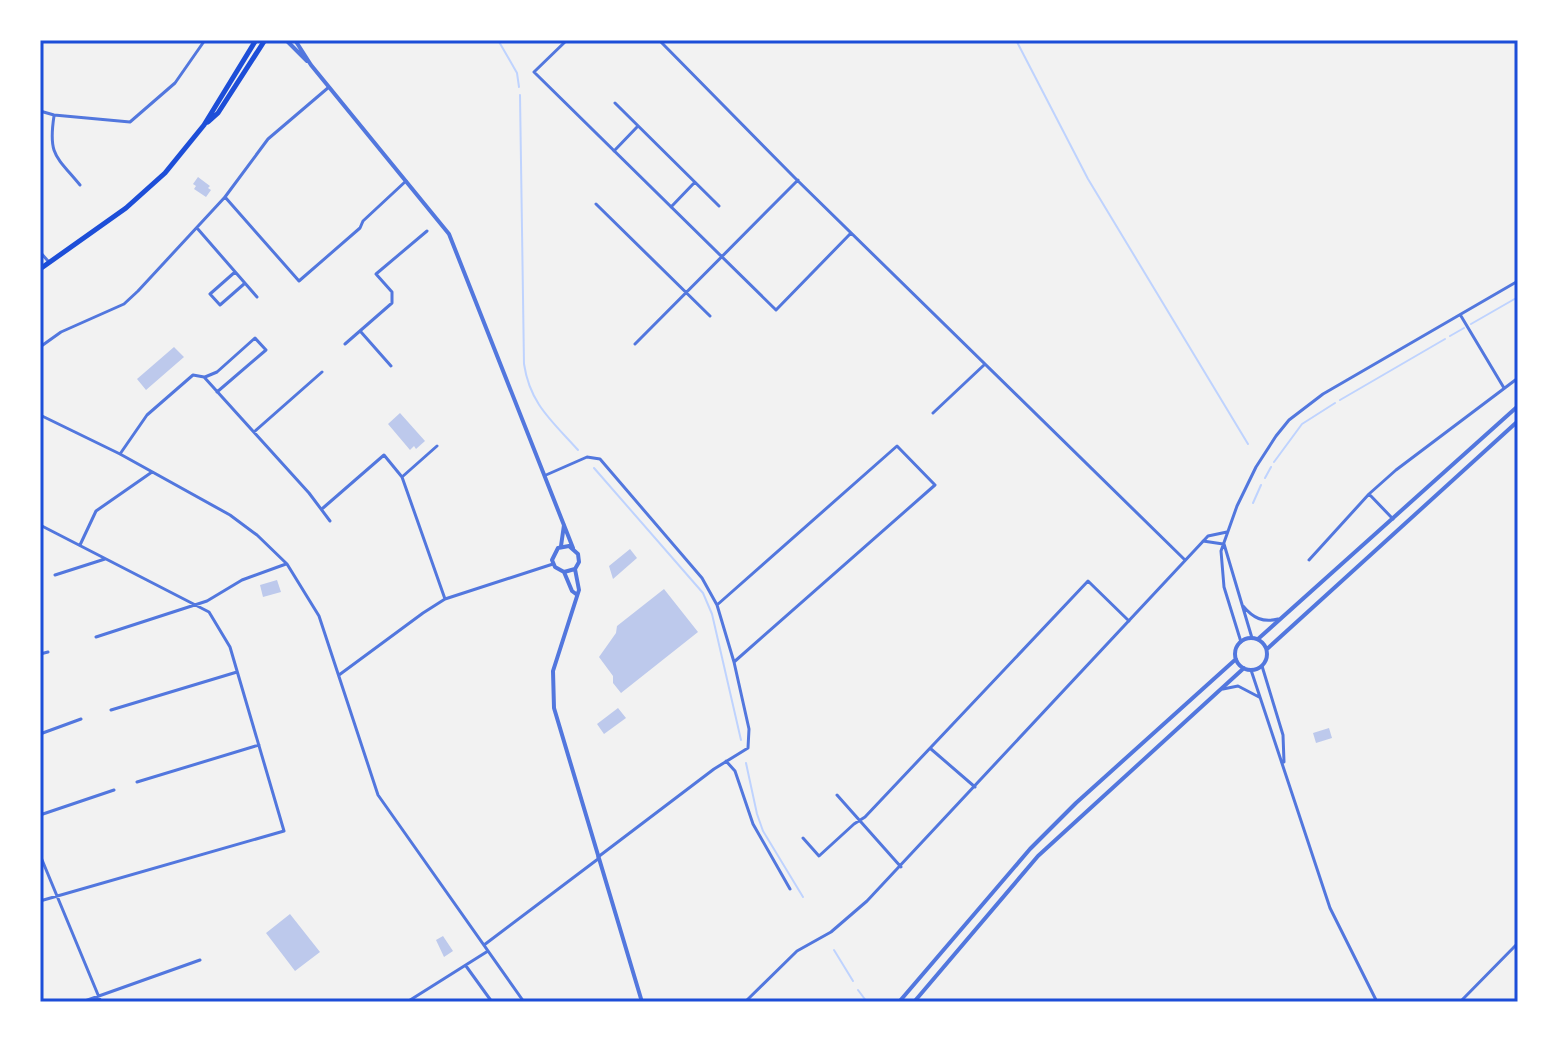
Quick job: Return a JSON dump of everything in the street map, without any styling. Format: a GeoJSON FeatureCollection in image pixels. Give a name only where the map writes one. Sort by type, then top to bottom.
{"type":"FeatureCollection","features":[{"type":"Feature","properties":{"kind":"main road"},"geometry":{"type":"LineString","coordinates":[[40,269],[157,182],[204,125],[256,40]]}},
{"type":"Feature","properties":{"kind":"main road"},"geometry":{"type":"LineString","coordinates":[[204,125],[218,113],[265,40]]}},
{"type":"Feature","properties":{"kind":"street"},"geometry":{"type":"LineString","coordinates":[[40,111],[130,122],[175,83],[205,40]]}},
{"type":"Feature","properties":{"kind":"street"},"geometry":{"type":"LineString","coordinates":[[286,40],[311,65],[441,221],[455,246],[579,558],[575,569],[579,590],[556,659],[552,694],[642,1002]]}},
{"type":"Feature","properties":{"kind":"street"},"geometry":{"type":"LineString","coordinates":[[295,40],[311,65]]}},
{"type":"Feature","properties":{"kind":"street"},"geometry":{"type":"LineString","coordinates":[[567,40],[534,72],[776,310],[851,233]]}},
{"type":"Feature","properties":{"kind":"street"},"geometry":{"type":"LineString","coordinates":[[659,40],[984,365],[1185,560]]}},
{"type":"Feature","properties":{"kind":"street"},"geometry":{"type":"LineString","coordinates":[[40,347],[61,332],[124,304],[225,197],[268,139],[329,87]]}},
{"type":"Feature","properties":{"kind":"street"},"geometry":{"type":"LineString","coordinates":[[615,103],[719,206]]}},
{"type":"Feature","properties":{"kind":"street"},"geometry":{"type":"LineString","coordinates":[[54,115],[51,146],[80,185]]}},
{"type":"Feature","properties":{"kind":"street"},"geometry":{"type":"LineString","coordinates":[[614,151],[638,126]]}},
{"type":"Feature","properties":{"kind":"street"},"geometry":{"type":"LineString","coordinates":[[225,197],[299,281],[360,228],[363,221],[407,180]]}},
{"type":"Feature","properties":{"kind":"street"},"geometry":{"type":"LineString","coordinates":[[635,344],[798,180]]}},
{"type":"Feature","properties":{"kind":"street"},"geometry":{"type":"LineString","coordinates":[[671,207],[695,182]]}},
{"type":"Feature","properties":{"kind":"street"},"geometry":{"type":"LineString","coordinates":[[596,204],[710,316]]}},
{"type":"Feature","properties":{"kind":"street"},"geometry":{"type":"LineString","coordinates":[[197,228],[257,297]]}},
{"type":"Feature","properties":{"kind":"street"},"geometry":{"type":"LineString","coordinates":[[345,344],[392,303],[392,292],[376,274],[427,231]]}},
{"type":"Feature","properties":{"kind":"street"},"geometry":{"type":"LineString","coordinates":[[40,252],[50,263]]}},
{"type":"Feature","properties":{"kind":"street"},"geometry":{"type":"LineString","coordinates":[[235,272],[210,294],[220,305],[245,283]]}},
{"type":"Feature","properties":{"kind":"street"},"geometry":{"type":"LineString","coordinates":[[1241,642],[1221,575],[1221,551],[1267,448],[1289,420],[1323,394],[1518,281]]}},
{"type":"Feature","properties":{"kind":"street"},"geometry":{"type":"LineString","coordinates":[[1460,314],[1504,388]]}},
{"type":"Feature","properties":{"kind":"street"},"geometry":{"type":"LineString","coordinates":[[361,332],[391,366]]}},
{"type":"Feature","properties":{"kind":"street"},"geometry":{"type":"LineString","coordinates":[[120,454],[147,415],[193,375],[204,377],[217,372],[255,338],[266,350],[217,392]]}},
{"type":"Feature","properties":{"kind":"street"},"geometry":{"type":"LineString","coordinates":[[933,413],[984,365]]}},
{"type":"Feature","properties":{"kind":"street"},"geometry":{"type":"LineString","coordinates":[[254,432],[322,372]]}},
{"type":"Feature","properties":{"kind":"street"},"geometry":{"type":"LineString","coordinates":[[204,377],[330,521]]}},
{"type":"Feature","properties":{"kind":"street"},"geometry":{"type":"LineString","coordinates":[[1309,560],[1369,494],[1396,470],[1518,378]]}},
{"type":"Feature","properties":{"kind":"street"},"geometry":{"type":"LineString","coordinates":[[1518,406],[1285,616],[1255,639],[1241,642],[1236,650],[1236,659],[1244,668],[1251,670],[1262,666],[1267,658],[1267,649],[1518,421]]}},
{"type":"Feature","properties":{"kind":"street"},"geometry":{"type":"LineString","coordinates":[[40,415],[120,454],[230,515],[257,535],[287,564],[314,604],[378,795],[524,1002]]}},
{"type":"Feature","properties":{"kind":"street"},"geometry":{"type":"LineString","coordinates":[[402,477],[437,446]]}},
{"type":"Feature","properties":{"kind":"street"},"geometry":{"type":"LineString","coordinates":[[717,605],[897,446],[935,485],[734,662]]}},
{"type":"Feature","properties":{"kind":"street"},"geometry":{"type":"LineString","coordinates":[[322,509],[384,455],[402,477],[445,599]]}},
{"type":"Feature","properties":{"kind":"street"},"geometry":{"type":"LineString","coordinates":[[484,945],[748,748],[750,738],[734,662],[717,605],[702,578],[600,459],[587,457],[546,475]]}},
{"type":"Feature","properties":{"kind":"street"},"geometry":{"type":"LineString","coordinates":[[80,545],[96,511],[152,472]]}},
{"type":"Feature","properties":{"kind":"street"},"geometry":{"type":"LineString","coordinates":[[1369,494],[1393,519]]}},
{"type":"Feature","properties":{"kind":"street"},"geometry":{"type":"LineString","coordinates":[[40,525],[209,612],[221,629],[237,672],[284,831],[40,901]]}},
{"type":"Feature","properties":{"kind":"street"},"geometry":{"type":"LineString","coordinates":[[553,564],[553,555],[561,546],[564,525]]}},
{"type":"Feature","properties":{"kind":"street"},"geometry":{"type":"LineString","coordinates":[[745,1002],[797,951],[850,918],[1203,541],[1208,536],[1227,532]]}},
{"type":"Feature","properties":{"kind":"street"},"geometry":{"type":"LineString","coordinates":[[1203,541],[1224,544]]}},
{"type":"Feature","properties":{"kind":"street"},"geometry":{"type":"LineString","coordinates":[[1224,544],[1255,639],[1267,649]]}},
{"type":"Feature","properties":{"kind":"street"},"geometry":{"type":"LineString","coordinates":[[561,546],[573,548]]}},
{"type":"Feature","properties":{"kind":"street"},"geometry":{"type":"LineString","coordinates":[[55,575],[107,559]]}},
{"type":"Feature","properties":{"kind":"street"},"geometry":{"type":"LineString","coordinates":[[96,637],[197,604],[242,580],[287,564]]}},
{"type":"Feature","properties":{"kind":"street"},"geometry":{"type":"LineString","coordinates":[[339,675],[445,599],[553,564]]}},
{"type":"Feature","properties":{"kind":"street"},"geometry":{"type":"LineString","coordinates":[[553,564],[564,572],[576,594]]}},
{"type":"Feature","properties":{"kind":"street"},"geometry":{"type":"LineString","coordinates":[[564,572],[575,569]]}},
{"type":"Feature","properties":{"kind":"street"},"geometry":{"type":"LineString","coordinates":[[803,838],[819,856],[859,821],[1088,581],[1129,621]]}},
{"type":"Feature","properties":{"kind":"street"},"geometry":{"type":"LineString","coordinates":[[1243,606],[1262,620],[1277,620],[1285,616]]}},
{"type":"Feature","properties":{"kind":"street"},"geometry":{"type":"LineString","coordinates":[[40,654],[48,652]]}},
{"type":"Feature","properties":{"kind":"street"},"geometry":{"type":"LineString","coordinates":[[899,1002],[1030,849],[1076,803],[1236,659]]}},
{"type":"Feature","properties":{"kind":"street"},"geometry":{"type":"LineString","coordinates":[[1262,666],[1283,735],[1284,766]]}},
{"type":"Feature","properties":{"kind":"street"},"geometry":{"type":"LineString","coordinates":[[914,1002],[1038,856],[1244,668]]}},
{"type":"Feature","properties":{"kind":"street"},"geometry":{"type":"LineString","coordinates":[[1251,670],[1330,908],[1377,1002]]}},
{"type":"Feature","properties":{"kind":"street"},"geometry":{"type":"LineString","coordinates":[[111,710],[237,672]]}},
{"type":"Feature","properties":{"kind":"street"},"geometry":{"type":"LineString","coordinates":[[1216,693],[1238,686],[1259,697]]}},
{"type":"Feature","properties":{"kind":"street"},"geometry":{"type":"LineString","coordinates":[[40,734],[81,719]]}},
{"type":"Feature","properties":{"kind":"street"},"geometry":{"type":"LineString","coordinates":[[137,782],[259,745]]}},
{"type":"Feature","properties":{"kind":"street"},"geometry":{"type":"LineString","coordinates":[[931,749],[975,787]]}},
{"type":"Feature","properties":{"kind":"street"},"geometry":{"type":"LineString","coordinates":[[728,760],[735,771],[753,824],[790,889]]}},
{"type":"Feature","properties":{"kind":"street"},"geometry":{"type":"LineString","coordinates":[[40,815],[114,790]]}},
{"type":"Feature","properties":{"kind":"street"},"geometry":{"type":"LineString","coordinates":[[837,795],[901,867]]}},
{"type":"Feature","properties":{"kind":"street"},"geometry":{"type":"LineString","coordinates":[[40,855],[100,1000]]}},
{"type":"Feature","properties":{"kind":"street"},"geometry":{"type":"LineString","coordinates":[[980,904],[989,912]]}},
{"type":"Feature","properties":{"kind":"street"},"geometry":{"type":"LineString","coordinates":[[1460,1002],[1518,943]]}},
{"type":"Feature","properties":{"kind":"street"},"geometry":{"type":"LineString","coordinates":[[407,1002],[488,951]]}},
{"type":"Feature","properties":{"kind":"street"},"geometry":{"type":"LineString","coordinates":[[82,1002],[100,1000],[200,960]]}},
{"type":"Feature","properties":{"kind":"street"},"geometry":{"type":"LineString","coordinates":[[466,965],[492,1002]]}},
{"type":"Feature","properties":{"kind":"street"},"geometry":{"type":"LineString","coordinates":[[416,996],[420,1002]]}},
{"type":"Feature","properties":{"kind":"building"},"geometry":{"type":"Polygon","coordinates":[[[198,177],[210,186],[206,197],[194,189],[196,186],[193,184],[198,177]]]}},
{"type":"Feature","properties":{"kind":"building"},"geometry":{"type":"Polygon","coordinates":[[[174,347],[184,357],[146,390],[137,379],[174,347]]]}},
{"type":"Feature","properties":{"kind":"building"},"geometry":{"type":"Polygon","coordinates":[[[400,413],[425,441],[416,449],[414,446],[410,450],[388,424],[400,413]]]}},
{"type":"Feature","properties":{"kind":"building"},"geometry":{"type":"Polygon","coordinates":[[[630,549],[637,558],[613,579],[609,566],[630,549]]]}},
{"type":"Feature","properties":{"kind":"building"},"geometry":{"type":"Polygon","coordinates":[[[277,580],[281,592],[263,597],[260,585],[277,580]]]}},
{"type":"Feature","properties":{"kind":"building"},"geometry":{"type":"Polygon","coordinates":[[[664,589],[698,632],[621,693],[599,657],[616,633],[617,626],[664,589]]]}},
{"type":"Feature","properties":{"kind":"building"},"geometry":{"type":"Polygon","coordinates":[[[618,708],[626,718],[604,734],[597,724],[618,708]]]}},
{"type":"Feature","properties":{"kind":"building"},"geometry":{"type":"Polygon","coordinates":[[[1329,728],[1332,738],[1316,743],[1313,733],[1329,728]]]}},
{"type":"Feature","properties":{"kind":"building"},"geometry":{"type":"Polygon","coordinates":[[[290,914],[320,952],[295,971],[266,933],[290,914]]]}},
{"type":"Feature","properties":{"kind":"building"},"geometry":{"type":"Polygon","coordinates":[[[443,936],[453,951],[444,957],[436,940],[443,936]]]}},
{"type":"Feature","properties":{"kind":"waterway"},"geometry":{"type":"LineString","coordinates":[[498,40],[517,73],[519,87]]}},
{"type":"Feature","properties":{"kind":"waterway"},"geometry":{"type":"LineString","coordinates":[[1016,40],[1088,179],[1248,444]]}},
{"type":"Feature","properties":{"kind":"waterway"},"geometry":{"type":"LineString","coordinates":[[520,95],[524,364],[537,401],[578,450]]}},
{"type":"Feature","properties":{"kind":"waterway"},"geometry":{"type":"LineString","coordinates":[[1471,324],[1518,297]]}},
{"type":"Feature","properties":{"kind":"waterway"},"geometry":{"type":"LineString","coordinates":[[1450,336],[1464,328]]}},
{"type":"Feature","properties":{"kind":"waterway"},"geometry":{"type":"LineString","coordinates":[[1340,400],[1445,339]]}},
{"type":"Feature","properties":{"kind":"waterway"},"geometry":{"type":"LineString","coordinates":[[1274,462],[1302,424],[1335,403]]}},
{"type":"Feature","properties":{"kind":"waterway"},"geometry":{"type":"LineString","coordinates":[[1265,478],[1271,467]]}},
{"type":"Feature","properties":{"kind":"waterway"},"geometry":{"type":"LineString","coordinates":[[594,468],[703,593],[712,614],[741,740]]}},
{"type":"Feature","properties":{"kind":"waterway"},"geometry":{"type":"LineString","coordinates":[[1253,503],[1261,485]]}},
{"type":"Feature","properties":{"kind":"waterway"},"geometry":{"type":"LineString","coordinates":[[746,763],[763,831],[803,897]]}},
{"type":"Feature","properties":{"kind":"waterway"},"geometry":{"type":"LineString","coordinates":[[834,950],[853,981]]}},
{"type":"Feature","properties":{"kind":"waterway"},"geometry":{"type":"LineString","coordinates":[[858,990],[867,1002]]}}]}
